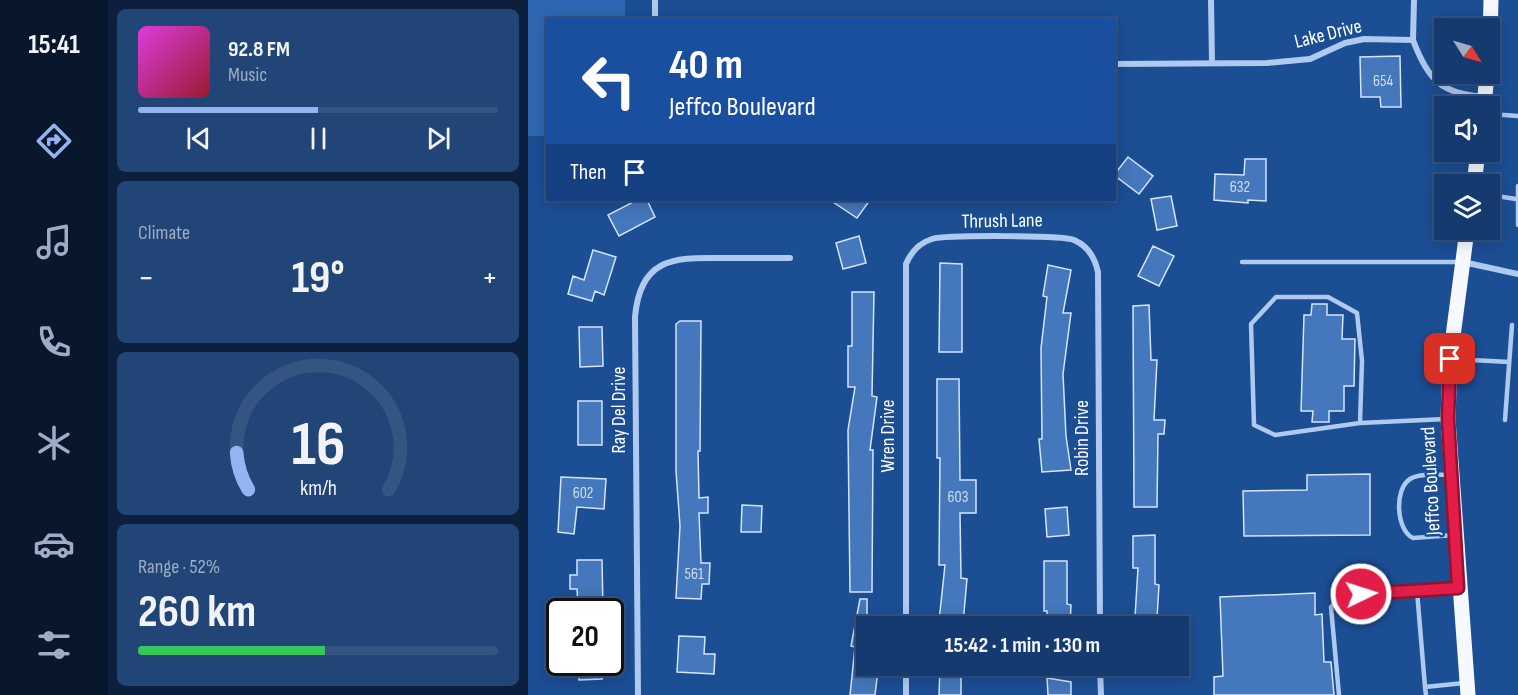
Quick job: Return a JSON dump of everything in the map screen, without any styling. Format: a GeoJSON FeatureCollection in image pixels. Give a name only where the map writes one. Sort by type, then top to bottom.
{"type":"FeatureCollection","features":[{"type":"Feature","properties":{"kind":"main road"},"geometry":{"type":"LineString","coordinates":[[1491,0],[1491,18]]}},
{"type":"Feature","properties":{"kind":"main road","name":"Jeffco Boulevard"},"geometry":{"type":"LineString","coordinates":[[1465,240],[1450,359],[1448,419],[1458,588],[1467,689]]}},
{"type":"Feature","properties":{"kind":"street"},"geometry":{"type":"LineString","coordinates":[[655,0],[655,18]]}},
{"type":"Feature","properties":{"kind":"street"},"geometry":{"type":"LineString","coordinates":[[1211,0],[1212,62]]}},
{"type":"Feature","properties":{"kind":"street"},"geometry":{"type":"LineString","coordinates":[[1414,0],[1413,40],[1426,70],[1444,88],[1464,96]]}},
{"type":"Feature","properties":{"kind":"street","name":"Lake Drive"},"geometry":{"type":"LineString","coordinates":[[1116,64],[1268,63],[1310,59],[1345,43],[1364,39],[1413,40]]}},
{"type":"Feature","properties":{"kind":"street","name":"Thrush Lane"},"geometry":{"type":"LineString","coordinates":[[915,249],[934,238],[1062,237],[1077,241],[1089,251]]}},
{"type":"Feature","properties":{"kind":"street","name":"Wren Drive"},"geometry":{"type":"LineString","coordinates":[[906,616],[904,270],[915,249]]}},
{"type":"Feature","properties":{"kind":"street","name":"Robin Drive"},"geometry":{"type":"LineString","coordinates":[[1089,251],[1098,272],[1100,616]]}},
{"type":"Feature","properties":{"kind":"street","name":"Ray Del Drive"},"geometry":{"type":"LineString","coordinates":[[638,695],[635,328],[638,295],[648,275],[671,260],[699,257],[790,258]]}},
{"type":"Feature","properties":{"kind":"street"},"geometry":{"type":"LineString","coordinates":[[1462,262],[1518,274]]}},
{"type":"Feature","properties":{"kind":"street"},"geometry":{"type":"LineString","coordinates":[[906,676],[906,695]]}},
{"type":"Feature","properties":{"kind":"street"},"geometry":{"type":"LineString","coordinates":[[1100,676],[1101,695]]}},
{"type":"Feature","properties":{"kind":"lane"},"geometry":{"type":"LineString","coordinates":[[1500,115],[1518,116]]}},
{"type":"Feature","properties":{"kind":"lane"},"geometry":{"type":"LineString","coordinates":[[1518,186],[1516,199],[1518,225]]}},
{"type":"Feature","properties":{"kind":"lane"},"geometry":{"type":"LineString","coordinates":[[1500,197],[1516,199]]}},
{"type":"Feature","properties":{"kind":"lane"},"geometry":{"type":"LineString","coordinates":[[1242,262],[1462,262]]}},
{"type":"Feature","properties":{"kind":"lane"},"geometry":{"type":"LineString","coordinates":[[1360,423],[1362,361],[1357,313],[1328,297],[1276,297],[1251,324],[1254,425],[1275,435],[1360,423],[1448,419]]}},
{"type":"Feature","properties":{"kind":"lane"},"geometry":{"type":"LineString","coordinates":[[1505,420],[1512,325]]}},
{"type":"Feature","properties":{"kind":"lane"},"geometry":{"type":"LineString","coordinates":[[1450,359],[1509,362]]}},
{"type":"Feature","properties":{"kind":"lane"},"geometry":{"type":"LineString","coordinates":[[1451,475],[1414,477],[1403,485],[1400,492],[1402,524],[1413,538],[1455,535]]}},
{"type":"Feature","properties":{"kind":"lane"},"geometry":{"type":"LineString","coordinates":[[1339,695],[1331,607],[1342,595],[1458,588]]}},
{"type":"Feature","properties":{"kind":"lane"},"geometry":{"type":"LineString","coordinates":[[1417,591],[1426,695]]}},
{"type":"Feature","properties":{"kind":"lane"},"geometry":{"type":"LineString","coordinates":[[1425,687],[1467,689]]}},
{"type":"Feature","properties":{"kind":"shaded area"},"geometry":{"type":"Polygon","coordinates":[[[528,0],[625,0],[625,18],[546,18],[546,136],[528,136],[528,0]]]}},
{"type":"Feature","properties":{"kind":"building"},"geometry":{"type":"Polygon","coordinates":[[[1400,56],[1401,107],[1381,107],[1380,97],[1361,97],[1360,57],[1400,56]]]}},
{"type":"Feature","properties":{"kind":"building"},"geometry":{"type":"Polygon","coordinates":[[[1128,157],[1153,176],[1139,194],[1116,177],[1116,172],[1128,157]]]}},
{"type":"Feature","properties":{"kind":"building"},"geometry":{"type":"Polygon","coordinates":[[[1245,159],[1266,159],[1266,201],[1248,200],[1248,203],[1214,200],[1215,174],[1244,175],[1245,159]]]}},
{"type":"Feature","properties":{"kind":"building"},"geometry":{"type":"Polygon","coordinates":[[[1171,196],[1177,226],[1157,230],[1151,199],[1171,196]]]}},
{"type":"Feature","properties":{"kind":"building"},"geometry":{"type":"Polygon","coordinates":[[[635,201],[647,201],[655,217],[619,236],[608,215],[635,201]]]}},
{"type":"Feature","properties":{"kind":"building"},"geometry":{"type":"Polygon","coordinates":[[[832,201],[869,201],[857,218],[832,201]]]}},
{"type":"Feature","properties":{"kind":"building"},"geometry":{"type":"Polygon","coordinates":[[[859,236],[866,263],[843,269],[836,243],[859,236]]]}},
{"type":"Feature","properties":{"kind":"building"},"geometry":{"type":"Polygon","coordinates":[[[1153,246],[1174,256],[1159,286],[1138,276],[1153,246]]]}},
{"type":"Feature","properties":{"kind":"building"},"geometry":{"type":"Polygon","coordinates":[[[593,250],[616,257],[604,295],[595,291],[592,301],[568,294],[573,276],[584,280],[593,250]]]}},
{"type":"Feature","properties":{"kind":"building"},"geometry":{"type":"Polygon","coordinates":[[[940,263],[962,264],[962,352],[939,352],[940,263]]]}},
{"type":"Feature","properties":{"kind":"building"},"geometry":{"type":"Polygon","coordinates":[[[1048,265],[1071,270],[1063,313],[1071,313],[1063,374],[1066,436],[1071,470],[1042,472],[1039,439],[1042,439],[1041,348],[1047,297],[1043,296],[1048,265]]]}},
{"type":"Feature","properties":{"kind":"building"},"geometry":{"type":"Polygon","coordinates":[[[852,292],[874,292],[872,396],[877,397],[870,450],[873,450],[872,592],[850,592],[848,430],[855,387],[848,387],[848,346],[852,346],[852,292]]]}},
{"type":"Feature","properties":{"kind":"building"},"geometry":{"type":"Polygon","coordinates":[[[1312,304],[1327,304],[1327,315],[1343,315],[1342,339],[1355,339],[1354,386],[1344,386],[1344,411],[1329,411],[1329,422],[1312,422],[1313,411],[1301,411],[1304,315],[1311,315],[1312,304]]]}},
{"type":"Feature","properties":{"kind":"building"},"geometry":{"type":"Polygon","coordinates":[[[1149,305],[1151,360],[1157,360],[1154,420],[1165,420],[1164,434],[1158,434],[1157,507],[1134,507],[1133,306],[1149,305]]]}},
{"type":"Feature","properties":{"kind":"building"},"geometry":{"type":"Polygon","coordinates":[[[680,321],[701,321],[699,498],[708,497],[708,513],[699,513],[701,563],[710,563],[709,584],[702,584],[701,599],[676,598],[680,526],[676,471],[676,324],[680,321]]]}},
{"type":"Feature","properties":{"kind":"building"},"geometry":{"type":"Polygon","coordinates":[[[579,327],[602,327],[603,366],[580,367],[579,327]]]}},
{"type":"Feature","properties":{"kind":"building"},"geometry":{"type":"Polygon","coordinates":[[[937,379],[959,379],[960,480],[976,480],[976,513],[960,513],[961,578],[967,579],[964,616],[940,616],[945,565],[939,565],[940,458],[937,458],[937,379]]]}},
{"type":"Feature","properties":{"kind":"building"},"geometry":{"type":"Polygon","coordinates":[[[578,401],[602,401],[602,445],[578,445],[578,401]]]}},
{"type":"Feature","properties":{"kind":"building"},"geometry":{"type":"Polygon","coordinates":[[[1370,474],[1370,535],[1244,536],[1243,491],[1307,490],[1307,475],[1370,474]]]}},
{"type":"Feature","properties":{"kind":"building"},"geometry":{"type":"Polygon","coordinates":[[[561,477],[606,479],[604,509],[577,507],[574,534],[558,532],[561,477]]]}},
{"type":"Feature","properties":{"kind":"building"},"geometry":{"type":"Polygon","coordinates":[[[742,505],[762,506],[761,532],[741,532],[742,505]]]}},
{"type":"Feature","properties":{"kind":"building"},"geometry":{"type":"Polygon","coordinates":[[[1067,507],[1069,535],[1047,537],[1045,509],[1067,507]]]}},
{"type":"Feature","properties":{"kind":"building"},"geometry":{"type":"Polygon","coordinates":[[[1155,535],[1155,584],[1159,585],[1157,616],[1135,616],[1138,568],[1133,568],[1133,536],[1155,535]]]}},
{"type":"Feature","properties":{"kind":"building"},"geometry":{"type":"Polygon","coordinates":[[[577,560],[602,560],[603,598],[577,598],[577,589],[570,589],[570,575],[577,575],[577,560]]]}},
{"type":"Feature","properties":{"kind":"building"},"geometry":{"type":"Polygon","coordinates":[[[1044,561],[1067,561],[1067,604],[1071,605],[1070,616],[1047,616],[1047,611],[1044,611],[1044,561]]]}},
{"type":"Feature","properties":{"kind":"building"},"geometry":{"type":"Polygon","coordinates":[[[1315,593],[1315,615],[1322,614],[1324,662],[1331,662],[1334,695],[1214,695],[1214,677],[1223,676],[1220,597],[1315,593]]]}},
{"type":"Feature","properties":{"kind":"building"},"geometry":{"type":"Polygon","coordinates":[[[860,599],[867,599],[867,616],[857,616],[860,599]]]}},
{"type":"Feature","properties":{"kind":"building"},"geometry":{"type":"Polygon","coordinates":[[[856,620],[856,676],[877,676],[875,695],[850,695],[855,647],[851,646],[856,620]]]}},
{"type":"Feature","properties":{"kind":"building"},"geometry":{"type":"Polygon","coordinates":[[[679,636],[705,637],[704,654],[715,654],[714,674],[677,672],[679,636]]]}},
{"type":"Feature","properties":{"kind":"building"},"geometry":{"type":"Polygon","coordinates":[[[579,676],[602,676],[602,679],[579,680],[579,676]]]}},
{"type":"Feature","properties":{"kind":"building"},"geometry":{"type":"Polygon","coordinates":[[[940,676],[961,676],[961,695],[939,695],[940,676]]]}},
{"type":"Feature","properties":{"kind":"building"},"geometry":{"type":"Polygon","coordinates":[[[1047,678],[1071,682],[1071,695],[1048,695],[1047,678]]]}},
{"type":"Feature","properties":{"kind":"route"},"geometry":{"type":"LineString","coordinates":[[1361,594],[1458,588],[1448,419],[1450,359]]}}]}
